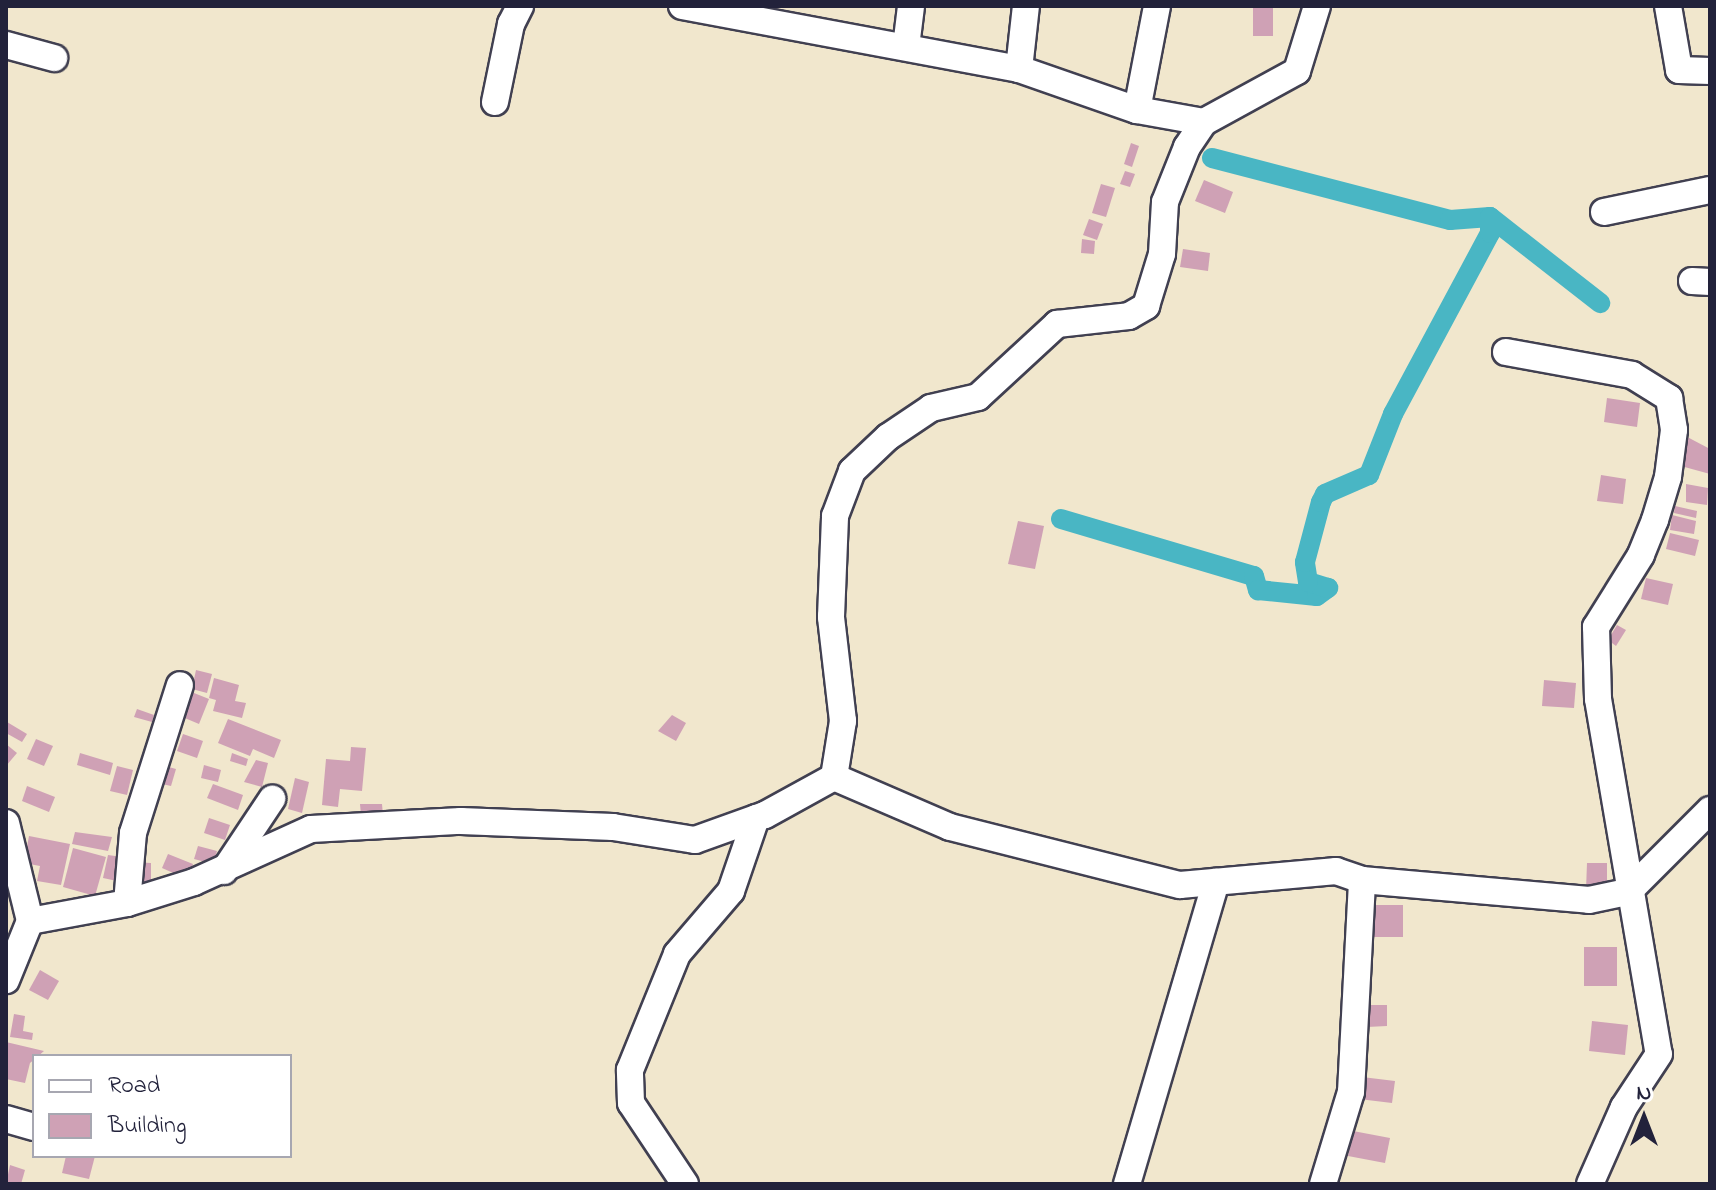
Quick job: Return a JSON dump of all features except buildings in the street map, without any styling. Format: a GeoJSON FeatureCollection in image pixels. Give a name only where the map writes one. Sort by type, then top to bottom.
{"type":"FeatureCollection","features":[{"type":"Feature","properties":{"kind":"street"},"geometry":{"type":"LineString","coordinates":[[495,102],[511,24],[520,6]]}},
{"type":"Feature","properties":{"kind":"street"},"geometry":{"type":"LineString","coordinates":[[682,6],[800,17],[906,47],[1019,69],[1137,110],[1204,122]]}},
{"type":"Feature","properties":{"kind":"street"},"geometry":{"type":"LineString","coordinates":[[906,47],[911,6]]}},
{"type":"Feature","properties":{"kind":"street"},"geometry":{"type":"LineString","coordinates":[[1019,69],[1026,6]]}},
{"type":"Feature","properties":{"kind":"street"},"geometry":{"type":"LineString","coordinates":[[1137,110],[1157,6]]}},
{"type":"Feature","properties":{"kind":"street"},"geometry":{"type":"LineString","coordinates":[[834,777],[843,721],[831,617],[834,528],[852,471],[888,437],[931,408],[978,397],[1057,324],[1129,316],[1146,306],[1162,254],[1161,224],[1171,181],[1204,122],[1297,71],[1317,6]]}},
{"type":"Feature","properties":{"kind":"street"},"geometry":{"type":"LineString","coordinates":[[1668,6],[1679,70],[1710,71]]}},
{"type":"Feature","properties":{"kind":"street"},"geometry":{"type":"LineString","coordinates":[[6,45],[54,58]]}},
{"type":"Feature","properties":{"kind":"street"},"geometry":{"type":"LineString","coordinates":[[1604,212],[1710,190]]}},
{"type":"Feature","properties":{"kind":"street"},"geometry":{"type":"LineString","coordinates":[[1506,352],[1632,375],[1669,398],[1674,430],[1659,506],[1641,555],[1596,627],[1594,667],[1628,892],[1659,1054],[1624,1107],[1590,1184]]}},
{"type":"Feature","properties":{"kind":"street"},"geometry":{"type":"LineString","coordinates":[[127,903],[133,833],[180,685]]}},
{"type":"Feature","properties":{"kind":"street"},"geometry":{"type":"LineString","coordinates":[[30,921],[127,903],[224,871],[311,829],[366,823],[461,821],[613,827],[695,840],[756,818],[834,777]]}},
{"type":"Feature","properties":{"kind":"street"},"geometry":{"type":"LineString","coordinates":[[834,777],[950,827],[1180,885],[1336,871],[1362,880],[1589,900],[1628,892],[1710,810]]}},
{"type":"Feature","properties":{"kind":"street"},"geometry":{"type":"LineString","coordinates":[[224,871],[272,799]]}},
{"type":"Feature","properties":{"kind":"street"},"geometry":{"type":"LineString","coordinates":[[685,1184],[631,1103],[630,1070],[677,954],[731,891],[756,818]]}},
{"type":"Feature","properties":{"kind":"street"},"geometry":{"type":"LineString","coordinates":[[6,823],[30,921],[6,980]]}},
{"type":"Feature","properties":{"kind":"street"},"geometry":{"type":"LineString","coordinates":[[1323,1184],[1351,1092],[1362,880]]}},
{"type":"Feature","properties":{"kind":"street"},"geometry":{"type":"LineString","coordinates":[[1127,1184],[1216,882]]}},
{"type":"Feature","properties":{"kind":"street"},"geometry":{"type":"LineString","coordinates":[[6,1119],[32,1126]]}},
{"type":"Feature","properties":{"kind":"waterway"},"geometry":{"type":"LineString","coordinates":[[1212,158],[1450,220],[1490,217],[1600,303]]}},
{"type":"Feature","properties":{"kind":"waterway"},"geometry":{"type":"LineString","coordinates":[[1061,519],[1254,576],[1258,590],[1317,596],[1328,588],[1308,582],[1305,562],[1321,502],[1325,494],[1369,475],[1393,414],[1490,233],[1490,217]]}}]}
